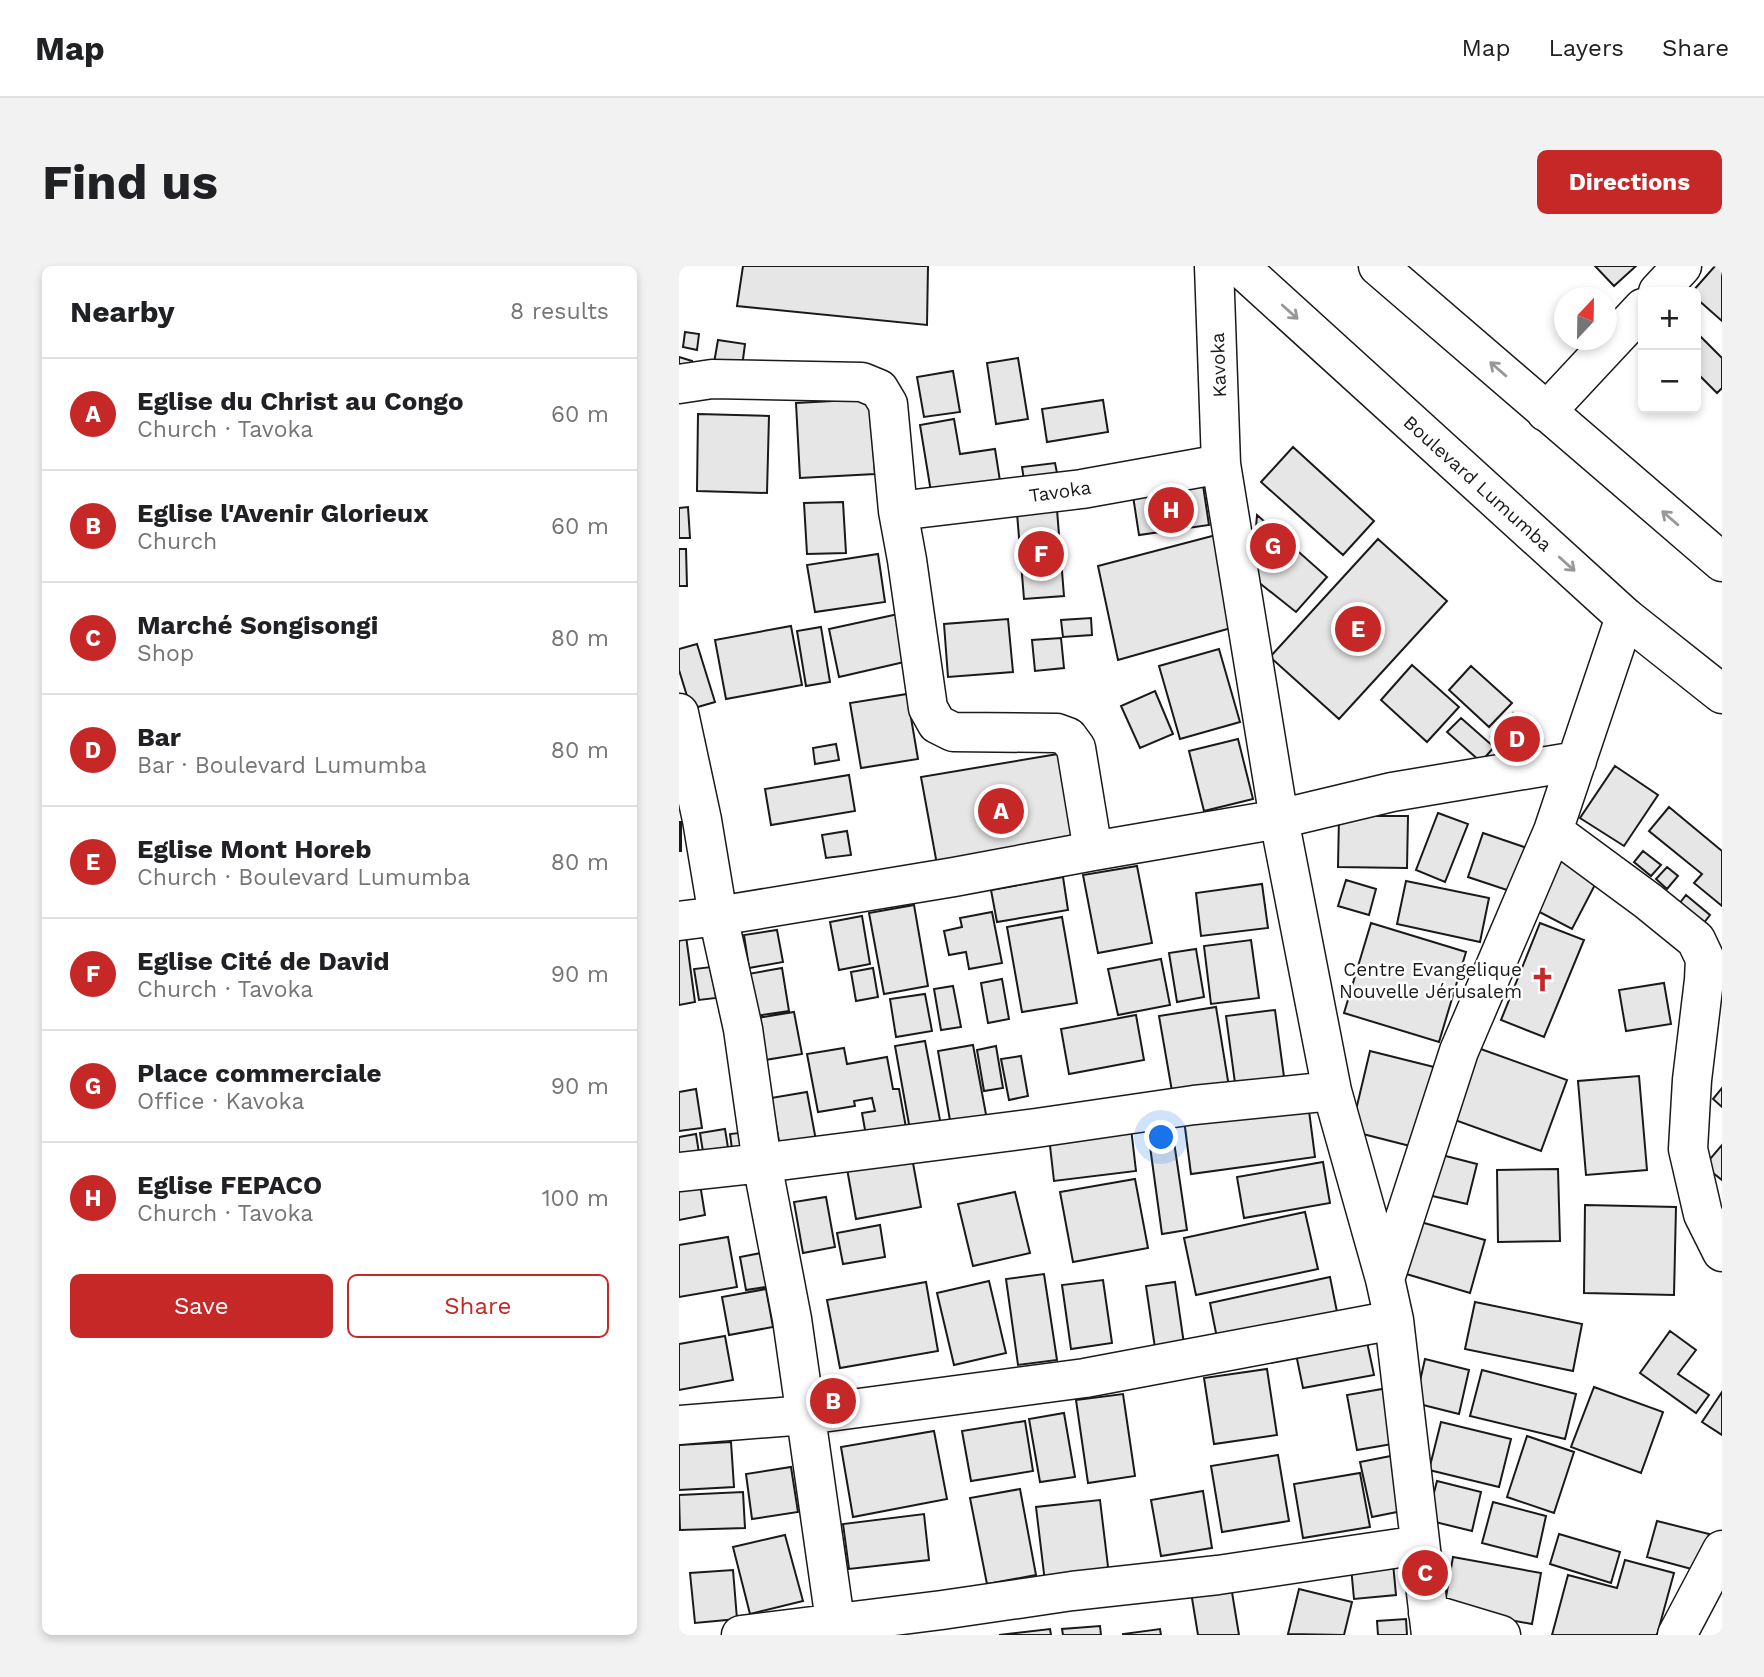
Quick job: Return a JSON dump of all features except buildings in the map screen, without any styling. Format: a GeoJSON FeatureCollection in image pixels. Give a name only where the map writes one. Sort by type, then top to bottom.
{"type":"FeatureCollection","features":[{"type":"Feature","properties":{"kind":"main road","name":"Kavoka"},"geometry":{"type":"LineString","coordinates":[[1215,266],[1221,464],[1279,819],[1332,1091],[1394,1320],[1429,1624]]}},
{"type":"Feature","properties":{"kind":"main road","name":"Boulevard Lumumba"},"geometry":{"type":"LineString","coordinates":[[1239,266],[1625,617],[1722,694]]}},
{"type":"Feature","properties":{"kind":"main road"},"geometry":{"type":"LineString","coordinates":[[1378,266],[1722,562]]}},
{"type":"Feature","properties":{"kind":"main road"},"geometry":{"type":"LineString","coordinates":[[1663,287],[1682,266]]}},
{"type":"Feature","properties":{"kind":"main road"},"geometry":{"type":"LineString","coordinates":[[1546,412],[1638,313]]}},
{"type":"Feature","properties":{"kind":"main road"},"geometry":{"type":"LineString","coordinates":[[679,384],[712,379],[862,382],[879,389],[888,404],[898,511],[928,708],[937,724],[953,732],[1057,733],[1068,737],[1076,748],[1093,850]]}},
{"type":"Feature","properties":{"kind":"main road","name":"Tavoka"},"geometry":{"type":"LineString","coordinates":[[898,511],[1082,489],[1221,464]]}},
{"type":"Feature","properties":{"kind":"main road"},"geometry":{"type":"LineString","coordinates":[[1385,1279],[1459,1051],[1553,831],[1625,617]]}},
{"type":"Feature","properties":{"kind":"main road"},"geometry":{"type":"LineString","coordinates":[[679,713],[743,1029],[762,1163],[792,1319],[836,1629]]}},
{"type":"Feature","properties":{"kind":"main road"},"geometry":{"type":"LineString","coordinates":[[679,920],[954,877],[1093,850],[1279,819],[1392,792],[1577,761]]}},
{"type":"Feature","properties":{"kind":"main road"},"geometry":{"type":"LineString","coordinates":[[1553,831],[1696,940],[1705,959],[1692,1080],[1688,1149],[1703,1214],[1722,1252]]}},
{"type":"Feature","properties":{"kind":"main road"},"geometry":{"type":"LineString","coordinates":[[679,1172],[1036,1128],[1193,1105],[1332,1091]]}},
{"type":"Feature","properties":{"kind":"main road"},"geometry":{"type":"LineString","coordinates":[[679,1425],[806,1415],[1085,1378],[1394,1320]]}},
{"type":"Feature","properties":{"kind":"main road"},"geometry":{"type":"LineString","coordinates":[[741,1635],[836,1629],[1072,1591],[1218,1575],[1420,1545]]}},
{"type":"Feature","properties":{"kind":"main road"},"geometry":{"type":"LineString","coordinates":[[1677,1635],[1722,1550]]}},
{"type":"Feature","properties":{"kind":"main road"},"geometry":{"type":"LineString","coordinates":[[1429,1624],[1501,1635]]}},
{"type":"Feature","properties":{"kind":"place","name":"Eglise FEPACO"},"geometry":{"type":"Point","coordinates":[1171,510]}},
{"type":"Feature","properties":{"kind":"place","name":"Place commerciale"},"geometry":{"type":"Point","coordinates":[1273,546]}},
{"type":"Feature","properties":{"kind":"place","name":"Eglise Cité de David"},"geometry":{"type":"Point","coordinates":[1041,554]}},
{"type":"Feature","properties":{"kind":"place","name":"Eglise Mont Horeb"},"geometry":{"type":"Point","coordinates":[1358,629]}},
{"type":"Feature","properties":{"kind":"place","name":"Bar"},"geometry":{"type":"Point","coordinates":[1517,739]}},
{"type":"Feature","properties":{"kind":"place","name":"Eglise du Christ au Congo"},"geometry":{"type":"Point","coordinates":[1001,811]}},
{"type":"Feature","properties":{"kind":"place","name":"Centre Evangelique Nouvelle Jérusalem"},"geometry":{"type":"Point","coordinates":[1542,980]}},
{"type":"Feature","properties":{"kind":"place","name":"Eglise l'Avenir Glorieux"},"geometry":{"type":"Point","coordinates":[833,1401]}},
{"type":"Feature","properties":{"kind":"place","name":"Marché Songisongi"},"geometry":{"type":"Point","coordinates":[1425,1573]}}]}
